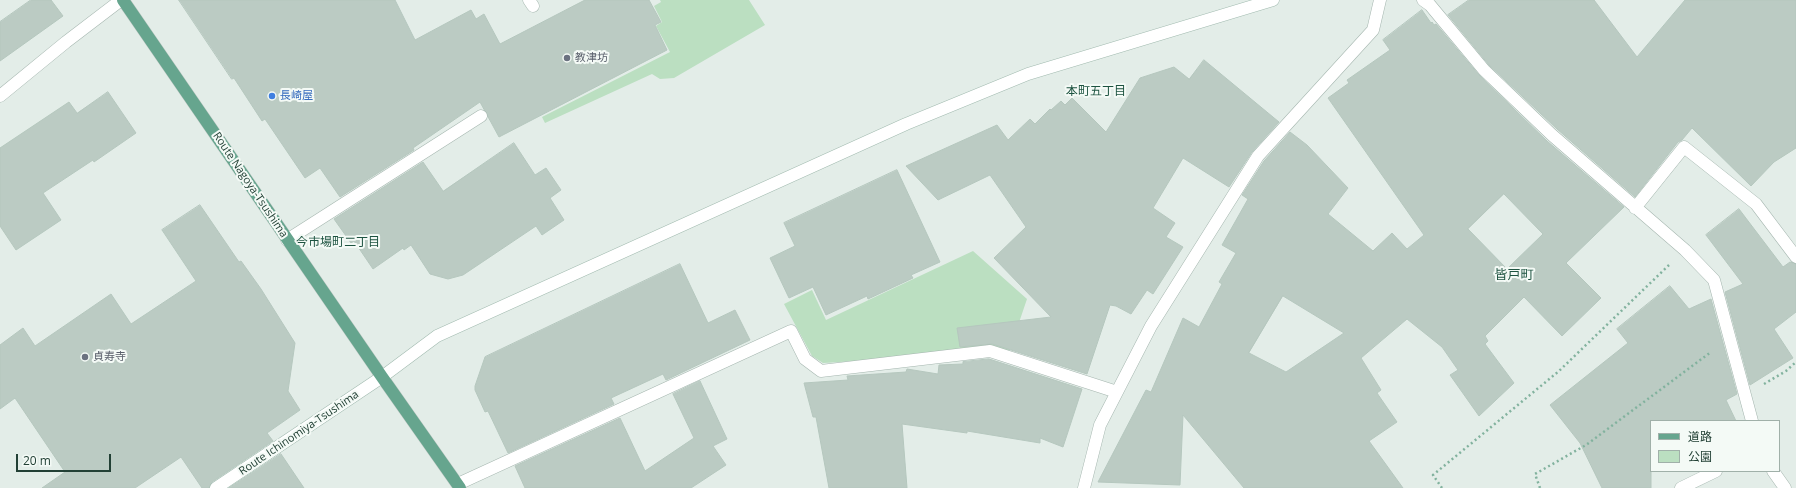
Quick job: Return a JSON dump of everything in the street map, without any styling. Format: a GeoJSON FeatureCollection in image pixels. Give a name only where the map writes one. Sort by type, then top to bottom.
{"type":"FeatureCollection","features":[{"type":"Feature","properties":{"kind":"main road","name":"Route Nagoya-Tsushima"},"geometry":{"type":"LineString","coordinates":[[122,0],[459,486]]}},
{"type":"Feature","properties":{"kind":"street"},"geometry":{"type":"LineString","coordinates":[[0,96],[66,42],[122,0]]}},
{"type":"Feature","properties":{"kind":"street","name":"Route Ichinomiya-Tsushima"},"geometry":{"type":"LineString","coordinates":[[216,488],[382,377],[438,336],[906,124],[1028,74],[1273,0]]}},
{"type":"Feature","properties":{"kind":"street"},"geometry":{"type":"LineString","coordinates":[[1084,488],[1100,425],[1151,326],[1258,156],[1373,30],[1380,0]]}},
{"type":"Feature","properties":{"kind":"street"},"geometry":{"type":"LineString","coordinates":[[1423,0],[1430,5],[1484,70],[1552,135],[1685,250],[1714,280],[1752,420]]}},
{"type":"Feature","properties":{"kind":"street"},"geometry":{"type":"LineString","coordinates":[[287,240],[481,116]]}},
{"type":"Feature","properties":{"kind":"street"},"geometry":{"type":"LineString","coordinates":[[1635,208],[1684,148],[1756,204],[1796,257]]}},
{"type":"Feature","properties":{"kind":"street"},"geometry":{"type":"LineString","coordinates":[[459,486],[791,331],[805,359],[821,371],[990,351],[1117,392]]}},
{"type":"Feature","properties":{"kind":"street"},"geometry":{"type":"LineString","coordinates":[[1681,488],[1714,472]]}},
{"type":"Feature","properties":{"kind":"street"},"geometry":{"type":"LineString","coordinates":[[1775,472],[1785,488]]}},
{"type":"Feature","properties":{"kind":"path"},"geometry":{"type":"LineString","coordinates":[[1442,488],[1433,475],[1558,372],[1685,250]]}},
{"type":"Feature","properties":{"kind":"path"},"geometry":{"type":"LineString","coordinates":[[1540,488],[1535,474],[1586,445],[1730,338]]}},
{"type":"Feature","properties":{"kind":"path"},"geometry":{"type":"LineString","coordinates":[[1745,395],[1786,371],[1796,362]]}},
{"type":"Feature","properties":{"kind":"green space"},"geometry":{"type":"Polygon","coordinates":[[[660,0],[749,0],[765,25],[674,78],[660,79],[652,74],[545,123],[542,117],[670,52],[656,26],[662,22],[654,6],[661,2],[660,0]]]}},
{"type":"Feature","properties":{"kind":"green space"},"geometry":{"type":"Polygon","coordinates":[[[973,251],[1027,299],[1009,352],[823,363],[812,356],[784,304],[812,290],[826,320],[973,251]]]}},
{"type":"Feature","properties":{"kind":"building"},"geometry":{"type":"Polygon","coordinates":[[[31,0],[51,0],[63,16],[0,61],[0,22],[31,0]]]}},
{"type":"Feature","properties":{"kind":"building"},"geometry":{"type":"Polygon","coordinates":[[[179,0],[395,0],[415,40],[471,10],[476,19],[484,14],[500,44],[585,0],[649,0],[661,22],[655,25],[667,50],[499,137],[480,102],[413,148],[414,150],[340,197],[320,168],[305,178],[265,119],[262,121],[234,78],[232,79],[179,0]]]}},
{"type":"Feature","properties":{"kind":"building"},"geometry":{"type":"Polygon","coordinates":[[[1469,0],[1594,0],[1637,57],[1685,0],[1796,0],[1796,148],[1774,162],[1751,186],[1692,128],[1682,140],[1678,142],[1635,197],[1557,129],[1489,65],[1448,15],[1469,0]]]}},
{"type":"Feature","properties":{"kind":"building"},"geometry":{"type":"Polygon","coordinates":[[[1422,10],[1431,23],[1432,22],[1434,25],[1436,24],[1479,75],[1547,141],[1624,207],[1566,263],[1601,298],[1562,336],[1524,297],[1485,336],[1488,341],[1485,344],[1514,383],[1479,416],[1450,375],[1458,370],[1442,347],[1407,319],[1361,358],[1381,390],[1377,393],[1397,422],[1369,441],[1403,488],[1244,488],[1183,415],[1180,485],[1098,482],[1146,390],[1151,392],[1183,318],[1199,327],[1222,284],[1219,282],[1236,253],[1222,245],[1248,199],[1242,195],[1264,161],[1290,132],[1307,145],[1348,188],[1328,214],[1373,251],[1392,233],[1407,249],[1424,235],[1328,98],[1349,83],[1347,80],[1390,50],[1383,40],[1422,10]],[[1504,194],[1468,229],[1507,269],[1543,234],[1504,194]],[[1283,296],[1249,353],[1286,372],[1344,333],[1283,296]]]}},
{"type":"Feature","properties":{"kind":"building"},"geometry":{"type":"Polygon","coordinates":[[[1204,60],[1279,122],[1252,152],[1229,187],[1183,158],[1153,208],[1175,223],[1166,237],[1183,247],[1153,294],[1147,290],[1131,314],[1116,306],[1110,305],[1087,374],[992,344],[960,347],[957,328],[1051,317],[994,258],[1026,227],[990,175],[938,200],[906,166],[997,125],[1008,140],[1030,119],[1035,124],[1050,109],[1051,110],[1061,101],[1065,105],[1072,98],[1106,132],[1140,78],[1174,67],[1189,79],[1204,60]]]}},
{"type":"Feature","properties":{"kind":"building"},"geometry":{"type":"Polygon","coordinates":[[[108,92],[136,133],[94,162],[93,160],[43,193],[61,220],[16,250],[0,226],[0,148],[69,102],[77,113],[108,92]]]}},
{"type":"Feature","properties":{"kind":"building"},"geometry":{"type":"Polygon","coordinates":[[[514,143],[535,175],[546,168],[561,190],[550,198],[564,220],[542,235],[536,226],[463,275],[448,279],[430,274],[411,245],[404,250],[403,248],[373,269],[354,241],[351,243],[334,219],[423,162],[443,191],[514,143]]]}},
{"type":"Feature","properties":{"kind":"building"},"geometry":{"type":"Polygon","coordinates":[[[897,170],[940,262],[911,275],[913,278],[868,299],[867,296],[826,315],[813,287],[789,298],[770,258],[795,246],[784,223],[897,170]]]}},
{"type":"Feature","properties":{"kind":"building"},"geometry":{"type":"Polygon","coordinates":[[[200,205],[239,262],[241,261],[261,289],[295,343],[288,391],[300,410],[267,433],[273,441],[212,482],[209,488],[202,488],[181,457],[135,488],[42,488],[65,472],[15,398],[0,409],[0,345],[23,328],[35,346],[111,294],[131,324],[196,281],[162,230],[200,205]]]}},
{"type":"Feature","properties":{"kind":"building"},"geometry":{"type":"Polygon","coordinates":[[[1739,209],[1783,267],[1790,262],[1796,264],[1796,312],[1774,329],[1793,358],[1750,385],[1725,292],[1743,284],[1706,235],[1739,209]]]}},
{"type":"Feature","properties":{"kind":"building"},"geometry":{"type":"Polygon","coordinates":[[[680,264],[708,323],[735,310],[750,340],[666,380],[663,374],[611,398],[614,404],[508,453],[488,411],[485,412],[475,390],[485,357],[680,264]]]}},
{"type":"Feature","properties":{"kind":"building"},"geometry":{"type":"Polygon","coordinates":[[[1670,286],[1689,309],[1711,299],[1737,394],[1726,400],[1736,420],[1650,420],[1651,488],[1602,488],[1580,443],[1550,405],[1628,343],[1617,329],[1670,286]]]}},
{"type":"Feature","properties":{"kind":"building"},"geometry":{"type":"Polygon","coordinates":[[[989,359],[1082,389],[1063,447],[1040,438],[1040,443],[967,431],[967,433],[902,424],[907,488],[829,488],[816,417],[813,417],[804,383],[848,380],[847,376],[906,372],[907,369],[938,374],[939,365],[963,364],[963,362],[989,359]]]}},
{"type":"Feature","properties":{"kind":"building"},"geometry":{"type":"Polygon","coordinates":[[[700,381],[727,439],[713,446],[726,465],[691,488],[525,488],[515,466],[620,418],[645,471],[694,438],[673,394],[700,381]]]}},
{"type":"Feature","properties":{"kind":"building"},"geometry":{"type":"Polygon","coordinates":[[[281,454],[304,488],[229,488],[281,454]]]}},
{"type":"Feature","properties":{"kind":"place","name":"教津坊"},"geometry":{"type":"Point","coordinates":[567,58]}},
{"type":"Feature","properties":{"kind":"place","name":"長崎屋"},"geometry":{"type":"Point","coordinates":[272,96]}},
{"type":"Feature","properties":{"kind":"place","name":"貞寿寺"},"geometry":{"type":"Point","coordinates":[85,357]}},
{"type":"Feature","properties":{"kind":"district","name":"本町五丁目"},"geometry":{"type":"Point","coordinates":[1096,92]}},
{"type":"Feature","properties":{"kind":"district","name":"今市場町二丁目"},"geometry":{"type":"Point","coordinates":[338,243]}},
{"type":"Feature","properties":{"kind":"district","name":"皆戸町"},"geometry":{"type":"Point","coordinates":[1514,275]}}]}
